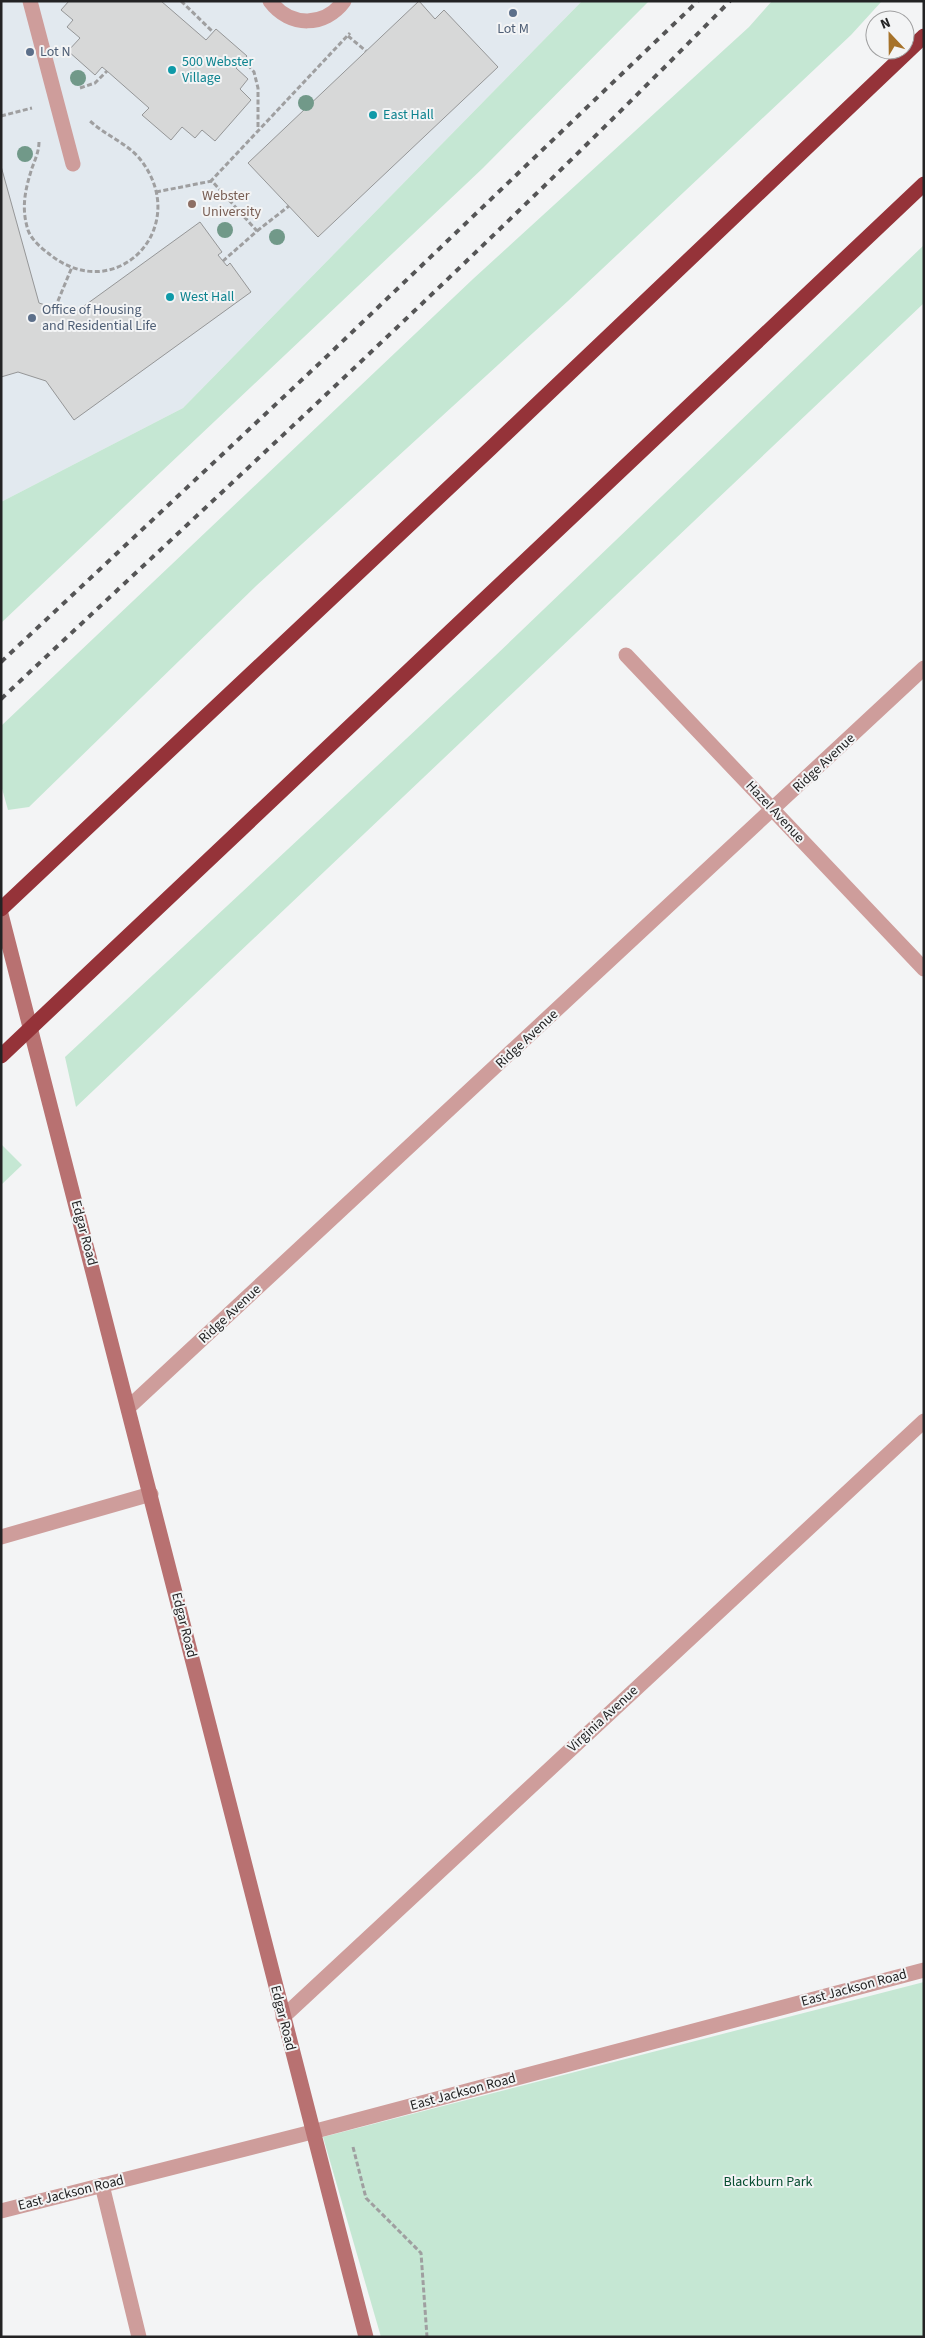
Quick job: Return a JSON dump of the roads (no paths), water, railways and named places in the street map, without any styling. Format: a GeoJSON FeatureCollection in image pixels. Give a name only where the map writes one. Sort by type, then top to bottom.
{"type":"FeatureCollection","features":[{"type":"Feature","properties":{"kind":"highway"},"geometry":{"type":"LineString","coordinates":[[1,909],[520,421],[924,36]]}},
{"type":"Feature","properties":{"kind":"highway"},"geometry":{"type":"LineString","coordinates":[[1,1056],[924,184]]}},
{"type":"Feature","properties":{"kind":"street"},"geometry":{"type":"LineString","coordinates":[[30,1],[72,164]]}},
{"type":"Feature","properties":{"kind":"street"},"geometry":{"type":"LineString","coordinates":[[270,1],[286,16],[300,22],[312,22],[327,18],[344,1]]}},
{"type":"Feature","properties":{"kind":"street","name":"Hazel Avenue"},"geometry":{"type":"LineString","coordinates":[[626,655],[924,969]]}},
{"type":"Feature","properties":{"kind":"street","name":"Ridge Avenue"},"geometry":{"type":"LineString","coordinates":[[129,1407],[774,810],[924,668]]}},
{"type":"Feature","properties":{"kind":"street","name":"Edgar Road"},"geometry":{"type":"LineString","coordinates":[[1,914],[129,1407],[282,2017],[366,2337]]}},
{"type":"Feature","properties":{"kind":"street","name":"Virginia Avenue"},"geometry":{"type":"LineString","coordinates":[[282,2017],[924,1421]]}},
{"type":"Feature","properties":{"kind":"street"},"geometry":{"type":"LineString","coordinates":[[1,1537],[151,1494]]}},
{"type":"Feature","properties":{"kind":"street","name":"East Jackson Road"},"geometry":{"type":"LineString","coordinates":[[1,2211],[312,2132],[924,1970]]}},
{"type":"Feature","properties":{"kind":"street"},"geometry":{"type":"LineString","coordinates":[[102,2185],[139,2337]]}},
{"type":"Feature","properties":{"kind":"railway"},"geometry":{"type":"LineString","coordinates":[[1,662],[323,360],[698,1]]}},
{"type":"Feature","properties":{"kind":"railway"},"geometry":{"type":"LineString","coordinates":[[1,699],[461,267],[730,1]]}},
{"type":"Feature","properties":{"kind":"place","name":"Lot M"},"geometry":{"type":"Point","coordinates":[513,13]}},
{"type":"Feature","properties":{"kind":"place","name":"Lot N"},"geometry":{"type":"Point","coordinates":[30,52]}},
{"type":"Feature","properties":{"kind":"place","name":"500 Webster Village"},"geometry":{"type":"Point","coordinates":[172,70]}},
{"type":"Feature","properties":{"kind":"place","name":"East Hall"},"geometry":{"type":"Point","coordinates":[373,115]}},
{"type":"Feature","properties":{"kind":"place","name":"Webster University"},"geometry":{"type":"Point","coordinates":[192,204]}},
{"type":"Feature","properties":{"kind":"place","name":"West Hall"},"geometry":{"type":"Point","coordinates":[170,297]}},
{"type":"Feature","properties":{"kind":"place","name":"Office of Housing and Residential Life"},"geometry":{"type":"Point","coordinates":[32,318]}},
{"type":"Feature","properties":{"kind":"park label","name":"Blackburn Park"},"geometry":{"type":"Point","coordinates":[768,2182]}}]}
